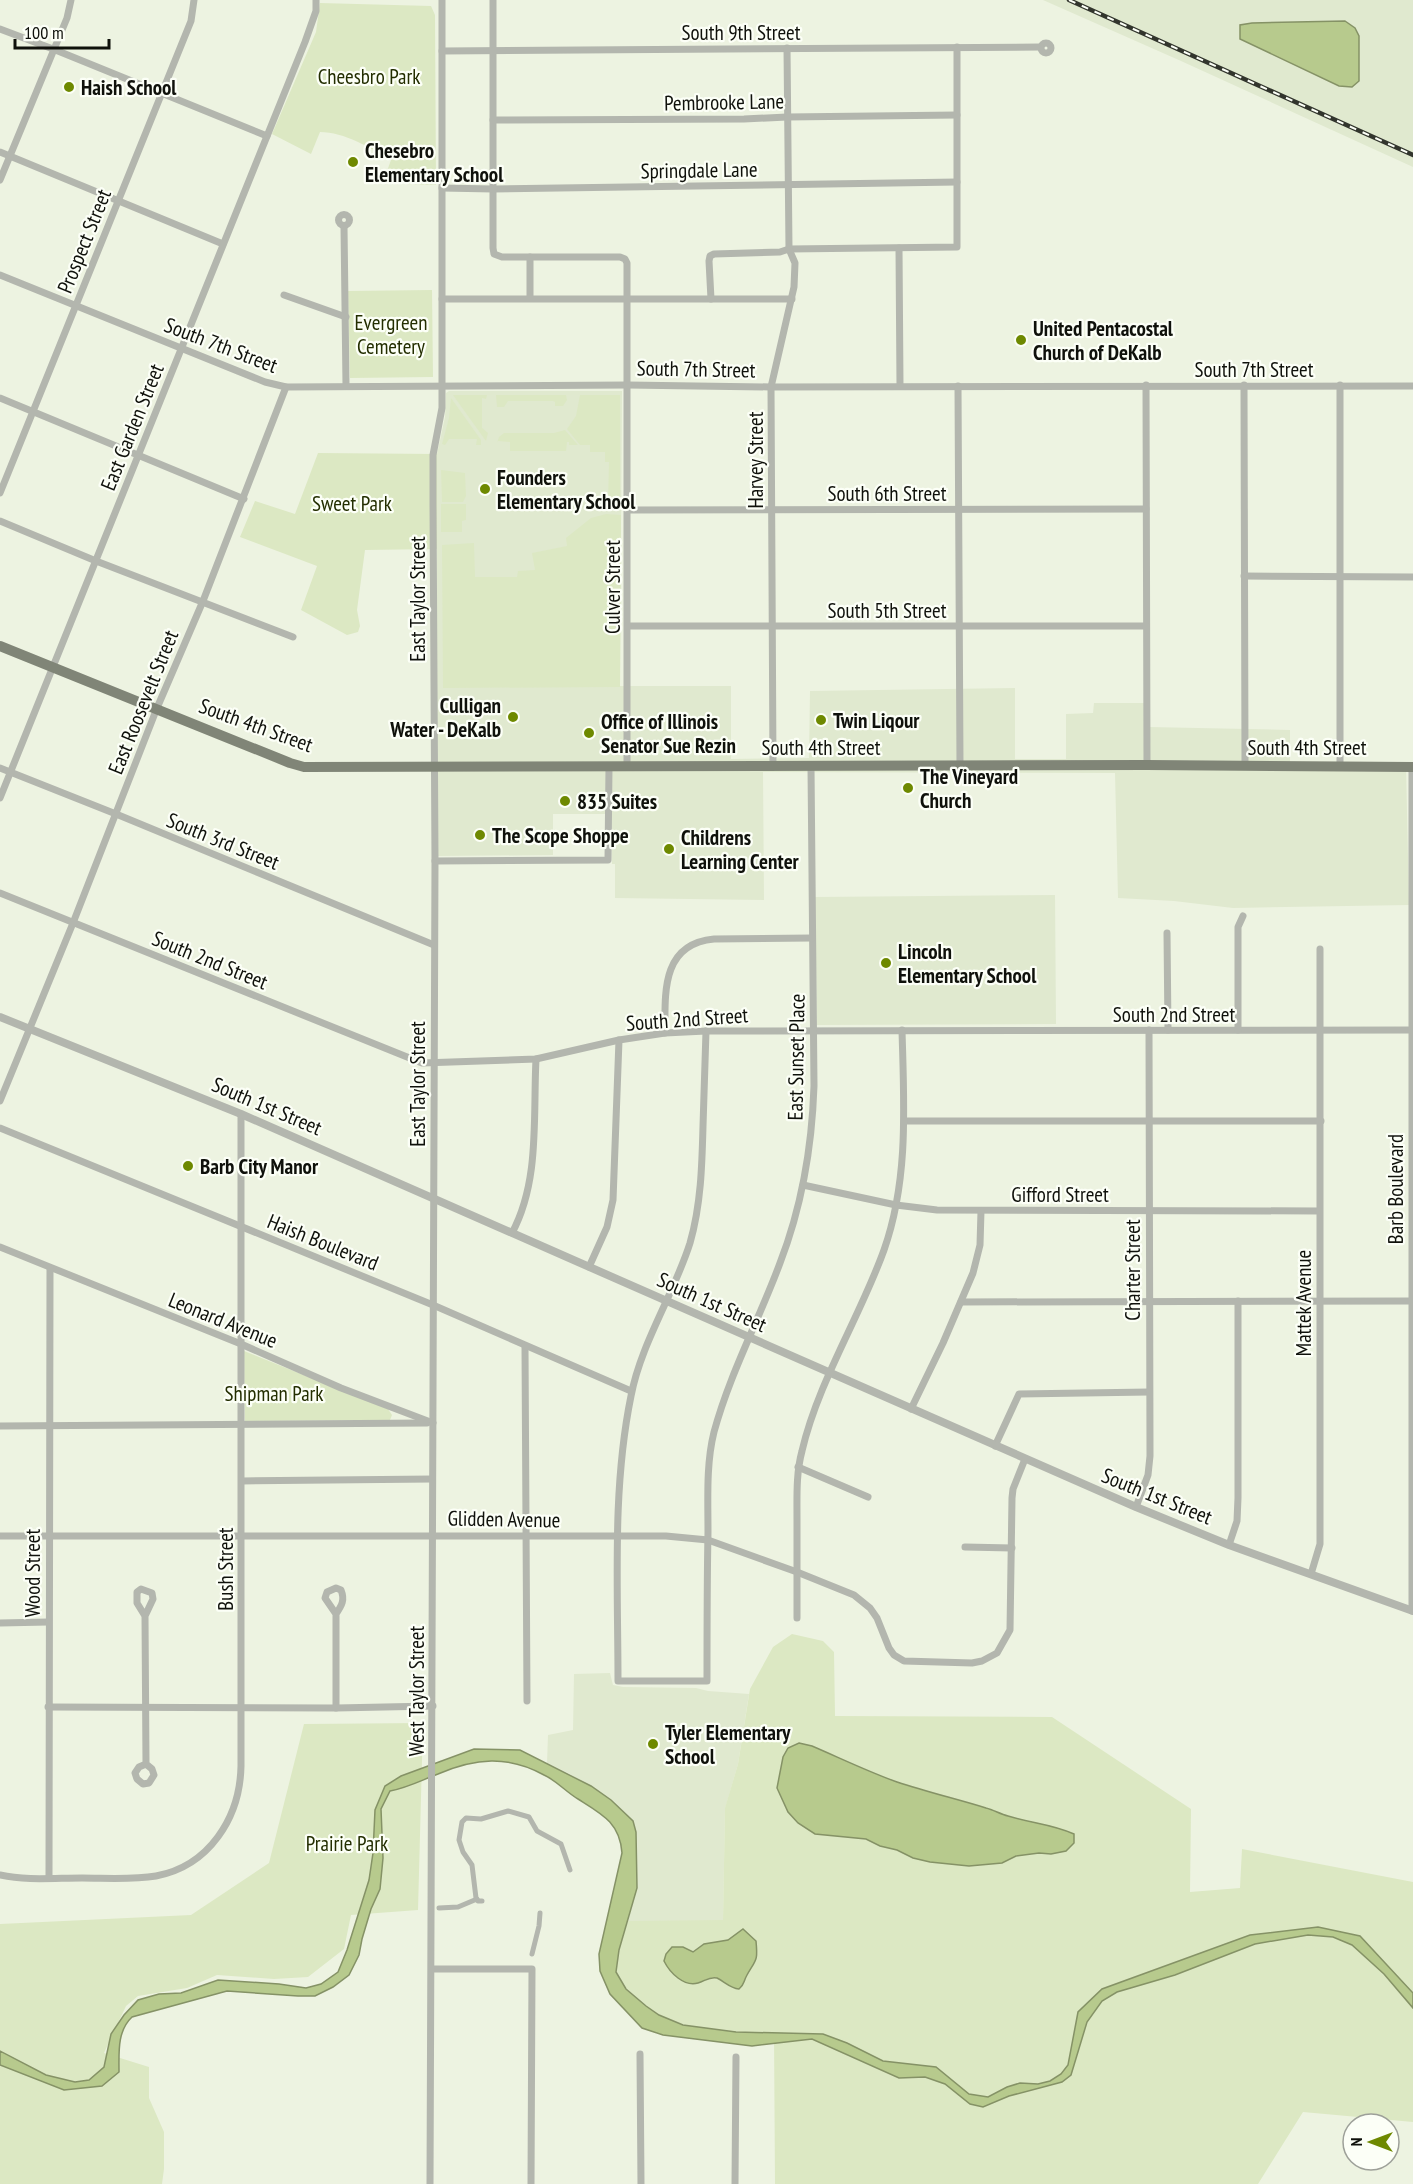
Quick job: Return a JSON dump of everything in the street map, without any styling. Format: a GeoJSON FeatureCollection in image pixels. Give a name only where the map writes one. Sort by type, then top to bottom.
{"type":"FeatureCollection","features":[{"type":"Feature","properties":{"kind":"main road","name":"South 4th Street"},"geometry":{"type":"LineString","coordinates":[[0,646],[297,766],[315,768],[1147,765],[1413,767]]}},
{"type":"Feature","properties":{"kind":"street"},"geometry":{"type":"LineString","coordinates":[[0,180],[67,18],[71,0]]}},
{"type":"Feature","properties":{"kind":"street","name":"Prospect Street"},"geometry":{"type":"LineString","coordinates":[[0,494],[190,21],[194,0]]}},
{"type":"Feature","properties":{"kind":"street","name":"East Garden Street"},"geometry":{"type":"LineString","coordinates":[[0,798],[308,36],[316,0]]}},
{"type":"Feature","properties":{"kind":"street","name":"East Taylor Street"},"geometry":{"type":"LineString","coordinates":[[433,1198],[434,455],[442,408],[442,0]]}},
{"type":"Feature","properties":{"kind":"street"},"geometry":{"type":"LineString","coordinates":[[493,0],[493,249],[496,256],[530,257],[530,298]]}},
{"type":"Feature","properties":{"kind":"street"},"geometry":{"type":"LineString","coordinates":[[0,29],[267,136]]}},
{"type":"Feature","properties":{"kind":"street"},"geometry":{"type":"LineString","coordinates":[[711,299],[709,261],[711,255],[780,252],[789,249],[957,247],[957,46]]}},
{"type":"Feature","properties":{"kind":"street","name":"South 9th Street"},"geometry":{"type":"LineString","coordinates":[[442,51],[1040,47]]}},
{"type":"Feature","properties":{"kind":"street","name":"Harvey Street"},"geometry":{"type":"LineString","coordinates":[[773,767],[771,387],[792,299],[795,269],[789,249],[787,48]]}},
{"type":"Feature","properties":{"kind":"street","name":"Pembrooke Lane"},"geometry":{"type":"LineString","coordinates":[[493,120],[744,120],[787,117],[957,115]]}},
{"type":"Feature","properties":{"kind":"street"},"geometry":{"type":"LineString","coordinates":[[0,152],[223,244]]}},
{"type":"Feature","properties":{"kind":"street","name":"Springdale Lane"},"geometry":{"type":"LineString","coordinates":[[442,188],[957,182]]}},
{"type":"Feature","properties":{"kind":"street"},"geometry":{"type":"LineString","coordinates":[[344,226],[346,386]]}},
{"type":"Feature","properties":{"kind":"street"},"geometry":{"type":"LineString","coordinates":[[899,248],[900,386]]}},
{"type":"Feature","properties":{"kind":"street","name":"Culver Street"},"geometry":{"type":"LineString","coordinates":[[530,257],[620,257],[627,263],[627,767]]}},
{"type":"Feature","properties":{"kind":"street","name":"South 7th Street"},"geometry":{"type":"LineString","coordinates":[[0,275],[265,382],[286,387],[1413,386]]}},
{"type":"Feature","properties":{"kind":"street"},"geometry":{"type":"LineString","coordinates":[[284,295],[346,317]]}},
{"type":"Feature","properties":{"kind":"street"},"geometry":{"type":"LineString","coordinates":[[442,299],[792,299]]}},
{"type":"Feature","properties":{"kind":"street"},"geometry":{"type":"LineString","coordinates":[[1146,385],[1147,765]]}},
{"type":"Feature","properties":{"kind":"street"},"geometry":{"type":"LineString","coordinates":[[1244,385],[1245,766]]}},
{"type":"Feature","properties":{"kind":"street"},"geometry":{"type":"LineString","coordinates":[[1340,385],[1340,767]]}},
{"type":"Feature","properties":{"kind":"street","name":"East Roosevelt Street"},"geometry":{"type":"LineString","coordinates":[[0,1101],[157,708],[244,499],[286,387]]}},
{"type":"Feature","properties":{"kind":"street"},"geometry":{"type":"LineString","coordinates":[[958,387],[960,766]]}},
{"type":"Feature","properties":{"kind":"street"},"geometry":{"type":"LineString","coordinates":[[0,398],[244,499]]}},
{"type":"Feature","properties":{"kind":"street","name":"South 6th Street"},"geometry":{"type":"LineString","coordinates":[[628,510],[1146,509]]}},
{"type":"Feature","properties":{"kind":"street"},"geometry":{"type":"LineString","coordinates":[[0,521],[292,637]]}},
{"type":"Feature","properties":{"kind":"street"},"geometry":{"type":"LineString","coordinates":[[1244,576],[1413,577]]}},
{"type":"Feature","properties":{"kind":"street","name":"South 5th Street"},"geometry":{"type":"LineString","coordinates":[[628,626],[1146,626]]}},
{"type":"Feature","properties":{"kind":"street"},"geometry":{"type":"LineString","coordinates":[[435,861],[608,860],[609,767]]}},
{"type":"Feature","properties":{"kind":"street","name":"East Sunset Place"},"geometry":{"type":"LineString","coordinates":[[618,1536],[618,1681],[707,1681],[709,1472],[714,1435],[726,1392],[786,1246],[803,1185],[813,1117],[812,767]]}},
{"type":"Feature","properties":{"kind":"street","name":"Barb Boulevard"},"geometry":{"type":"LineString","coordinates":[[1413,767],[1413,1611]]}},
{"type":"Feature","properties":{"kind":"street","name":"South 3rd Street"},"geometry":{"type":"LineString","coordinates":[[0,768],[434,945]]}},
{"type":"Feature","properties":{"kind":"street","name":"South 2nd Street"},"geometry":{"type":"LineString","coordinates":[[0,893],[422,1063],[536,1059],[619,1040],[706,1030],[1412,1030]]}},
{"type":"Feature","properties":{"kind":"street"},"geometry":{"type":"LineString","coordinates":[[1238,1030],[1238,927],[1243,916]]}},
{"type":"Feature","properties":{"kind":"street"},"geometry":{"type":"LineString","coordinates":[[1167,933],[1168,1030]]}},
{"type":"Feature","properties":{"kind":"street"},"geometry":{"type":"LineString","coordinates":[[665,1033],[665,1001],[669,972],[677,957],[689,946],[700,941],[714,939],[812,938]]}},
{"type":"Feature","properties":{"kind":"street","name":"Mattek Avenue"},"geometry":{"type":"LineString","coordinates":[[1311,1574],[1320,1544],[1320,949]]}},
{"type":"Feature","properties":{"kind":"street","name":"South 1st Street"},"geometry":{"type":"LineString","coordinates":[[0,1017],[240,1114],[1136,1507],[1229,1545],[1413,1611]]}},
{"type":"Feature","properties":{"kind":"street"},"geometry":{"type":"LineString","coordinates":[[618,1536],[620,1465],[631,1392],[691,1241],[699,1202],[706,1030]]}},
{"type":"Feature","properties":{"kind":"street"},"geometry":{"type":"LineString","coordinates":[[797,1618],[798,1467],[807,1430],[823,1387],[878,1266],[896,1205],[902,1170],[904,1121],[902,1030]]}},
{"type":"Feature","properties":{"kind":"street","name":"Charter Street"},"geometry":{"type":"LineString","coordinates":[[1136,1507],[1148,1475],[1149,1030]]}},
{"type":"Feature","properties":{"kind":"street"},"geometry":{"type":"LineString","coordinates":[[589,1268],[606,1227],[614,1191],[619,1040]]}},
{"type":"Feature","properties":{"kind":"street"},"geometry":{"type":"LineString","coordinates":[[512,1233],[524,1208],[531,1178],[536,1059]]}},
{"type":"Feature","properties":{"kind":"street","name":"Bush Street"},"geometry":{"type":"LineString","coordinates":[[0,1875],[49,1878],[152,1876],[181,1868],[207,1850],[234,1812],[241,1778],[242,1227],[240,1114]]}},
{"type":"Feature","properties":{"kind":"street"},"geometry":{"type":"LineString","coordinates":[[904,1121],[1321,1120]]}},
{"type":"Feature","properties":{"kind":"street","name":"Haish Boulevard"},"geometry":{"type":"LineString","coordinates":[[0,1128],[433,1305],[631,1392]]}},
{"type":"Feature","properties":{"kind":"street","name":"Gifford Street"},"geometry":{"type":"LineString","coordinates":[[803,1185],[896,1205],[937,1210],[1319,1211]]}},
{"type":"Feature","properties":{"kind":"street","name":"West Taylor Street"},"geometry":{"type":"LineString","coordinates":[[430,2184],[433,1198]]}},
{"type":"Feature","properties":{"kind":"street"},"geometry":{"type":"LineString","coordinates":[[911,1409],[973,1273],[978,1252],[981,1211]]}},
{"type":"Feature","properties":{"kind":"street","name":"Leonard Avenue"},"geometry":{"type":"LineString","coordinates":[[0,1247],[241,1344],[341,1388],[433,1423]]}},
{"type":"Feature","properties":{"kind":"street","name":"Wood Street"},"geometry":{"type":"LineString","coordinates":[[49,1878],[50,1268]]}},
{"type":"Feature","properties":{"kind":"street"},"geometry":{"type":"LineString","coordinates":[[1229,1545],[1238,1515],[1238,1301]]}},
{"type":"Feature","properties":{"kind":"street"},"geometry":{"type":"LineString","coordinates":[[961,1302],[1412,1301]]}},
{"type":"Feature","properties":{"kind":"street"},"geometry":{"type":"LineString","coordinates":[[525,1346],[527,1701]]}},
{"type":"Feature","properties":{"kind":"street"},"geometry":{"type":"LineString","coordinates":[[995,1446],[1019,1394],[1149,1392]]}},
{"type":"Feature","properties":{"kind":"street"},"geometry":{"type":"LineString","coordinates":[[0,1426],[433,1423]]}},
{"type":"Feature","properties":{"kind":"street"},"geometry":{"type":"LineString","coordinates":[[965,1547],[1012,1548],[1012,1493],[1025,1459]]}},
{"type":"Feature","properties":{"kind":"street"},"geometry":{"type":"LineString","coordinates":[[798,1467],[868,1497]]}},
{"type":"Feature","properties":{"kind":"street"},"geometry":{"type":"LineString","coordinates":[[242,1481],[432,1479]]}},
{"type":"Feature","properties":{"kind":"street","name":"Glidden Avenue"},"geometry":{"type":"LineString","coordinates":[[0,1536],[666,1536],[708,1540],[854,1595],[867,1605],[877,1618],[889,1648],[896,1657],[913,1663],[982,1661],[999,1650],[1008,1636],[1011,1619],[1012,1548]]}},
{"type":"Feature","properties":{"kind":"street"},"geometry":{"type":"LineString","coordinates":[[336,1614],[336,1708]]}},
{"type":"Feature","properties":{"kind":"street"},"geometry":{"type":"LineString","coordinates":[[145,1616],[146,1764]]}},
{"type":"Feature","properties":{"kind":"street"},"geometry":{"type":"LineString","coordinates":[[0,1623],[48,1622]]}},
{"type":"Feature","properties":{"kind":"street"},"geometry":{"type":"LineString","coordinates":[[48,1707],[433,1706]]}},
{"type":"Feature","properties":{"kind":"street"},"geometry":{"type":"LineString","coordinates":[[439,1908],[458,1907],[480,1900],[472,1865],[459,1840],[462,1822],[466,1818],[481,1819],[508,1811],[529,1817],[537,1831],[561,1844],[570,1870]]}},
{"type":"Feature","properties":{"kind":"street"},"geometry":{"type":"LineString","coordinates":[[532,1954],[540,1913]]}},
{"type":"Feature","properties":{"kind":"street"},"geometry":{"type":"LineString","coordinates":[[432,1969],[532,1969],[531,2184]]}},
{"type":"Feature","properties":{"kind":"street"},"geometry":{"type":"LineString","coordinates":[[640,2054],[641,2184]]}},
{"type":"Feature","properties":{"kind":"street"},"geometry":{"type":"LineString","coordinates":[[735,2057],[735,2184]]}},
{"type":"Feature","properties":{"kind":"shaded area"},"geometry":{"type":"Polygon","coordinates":[[[1043,0],[1413,0],[1413,167],[1181,61],[1043,0]]]}},
{"type":"Feature","properties":{"kind":"shaded area"},"geometry":{"type":"Polygon","coordinates":[[[1345,21],[1355,28],[1359,36],[1359,81],[1352,87],[1339,86],[1240,39],[1240,25],[1345,21]]]}},
{"type":"Feature","properties":{"kind":"shaded area"},"geometry":{"type":"Polygon","coordinates":[[[449,391],[622,391],[620,686],[731,686],[731,759],[809,758],[810,691],[1015,688],[1015,759],[1066,759],[1066,714],[1093,713],[1094,703],[1149,703],[1149,727],[1290,730],[1290,764],[1406,765],[1409,905],[1233,908],[1174,901],[1118,898],[1115,773],[763,772],[764,900],[615,898],[611,814],[553,814],[553,855],[437,856],[437,454],[445,417],[446,393],[449,391]]]}},
{"type":"Feature","properties":{"kind":"shaded area"},"geometry":{"type":"Polygon","coordinates":[[[1055,895],[1056,1024],[817,1025],[815,897],[1055,895]]]}},
{"type":"Feature","properties":{"kind":"shaded area"},"geometry":{"type":"Polygon","coordinates":[[[610,1673],[613,1685],[623,1687],[696,1688],[749,1694],[738,1764],[725,1809],[723,1921],[628,1921],[637,1888],[611,1800],[570,1774],[547,1763],[548,1735],[573,1730],[574,1674],[610,1673]]]}},
{"type":"Feature","properties":{"kind":"shaded area"},"geometry":{"type":"Polygon","coordinates":[[[799,1743],[812,1746],[897,1782],[1066,1831],[1074,1834],[1074,1843],[1066,1851],[1016,1856],[1002,1863],[969,1866],[913,1858],[866,1839],[815,1834],[798,1823],[788,1812],[777,1788],[783,1757],[788,1748],[799,1743]]]}},
{"type":"Feature","properties":{"kind":"shaded area"},"geometry":{"type":"Polygon","coordinates":[[[474,1749],[520,1750],[591,1786],[611,1800],[633,1821],[636,1832],[637,1888],[619,1950],[616,1972],[626,1989],[646,2006],[659,2015],[683,2025],[736,2032],[823,2034],[883,2061],[936,2067],[969,2094],[988,2097],[1007,2087],[1020,2083],[1038,2084],[1050,2081],[1061,2074],[1068,2065],[1078,2012],[1102,1989],[1250,1935],[1318,1927],[1360,1936],[1413,1993],[1413,2008],[1384,1974],[1352,1945],[1333,1937],[1308,1935],[1255,1944],[1175,1975],[1117,1992],[1102,2001],[1087,2022],[1071,2075],[1062,2082],[1009,2096],[983,2107],[970,2104],[945,2084],[925,2077],[899,2078],[812,2039],[752,2046],[663,2035],[642,2028],[610,1994],[600,1971],[599,1954],[622,1853],[621,1843],[614,1827],[602,1815],[549,1777],[517,1764],[491,1761],[465,1765],[390,1791],[381,1809],[383,1858],[380,1889],[371,1909],[359,1955],[349,1975],[333,1987],[315,1996],[227,1991],[132,2017],[121,2036],[119,2072],[102,2086],[64,2090],[0,2065],[0,2051],[46,2075],[75,2082],[89,2080],[104,2067],[111,2034],[138,2000],[159,1994],[181,1993],[218,1980],[306,1988],[321,1984],[338,1972],[347,1950],[369,1880],[375,1810],[385,1786],[401,1776],[474,1749]]]}},
{"type":"Feature","properties":{"kind":"shaded area"},"geometry":{"type":"Polygon","coordinates":[[[743,1929],[756,1941],[757,1953],[739,1989],[717,1978],[693,1984],[688,1983],[674,1974],[664,1961],[672,1947],[683,1947],[693,1952],[704,1944],[728,1940],[743,1929]]]}},
{"type":"Feature","properties":{"kind":"green space","name":"Cheesbro Park"},"geometry":{"type":"Polygon","coordinates":[[[320,3],[431,6],[435,15],[436,185],[407,184],[386,174],[391,160],[348,138],[320,132],[311,154],[272,134],[316,32],[320,3]]]}},
{"type":"Feature","properties":{"kind":"green space","name":"Evergreen Cemetery"},"geometry":{"type":"Polygon","coordinates":[[[432,290],[433,377],[350,378],[348,291],[432,290]]]}},
{"type":"Feature","properties":{"kind":"green space"},"geometry":{"type":"Polygon","coordinates":[[[453,395],[487,395],[486,399],[482,398],[482,428],[488,433],[486,441],[453,395]]]}},
{"type":"Feature","properties":{"kind":"green space"},"geometry":{"type":"Polygon","coordinates":[[[496,395],[566,395],[567,400],[563,406],[555,406],[553,401],[508,401],[504,407],[497,407],[496,395]]]}},
{"type":"Feature","properties":{"kind":"green space"},"geometry":{"type":"Polygon","coordinates":[[[580,395],[620,395],[620,506],[611,506],[608,503],[609,462],[605,462],[605,452],[590,452],[590,445],[580,445],[567,429],[576,416],[580,395]]]}},
{"type":"Feature","properties":{"kind":"green space"},"geometry":{"type":"Polygon","coordinates":[[[451,398],[481,440],[481,445],[476,445],[477,439],[449,439],[445,445],[442,444],[449,418],[451,398]]]}},
{"type":"Feature","properties":{"kind":"green space"},"geometry":{"type":"Polygon","coordinates":[[[565,430],[578,445],[569,445],[567,442],[566,451],[510,451],[510,442],[498,441],[497,443],[499,437],[504,433],[554,433],[565,430]]]}},
{"type":"Feature","properties":{"kind":"green space","name":"Sweet Park"},"geometry":{"type":"Polygon","coordinates":[[[318,453],[437,454],[437,549],[365,550],[357,610],[360,626],[358,632],[347,635],[301,610],[317,566],[240,537],[255,501],[295,514],[318,453]]]}},
{"type":"Feature","properties":{"kind":"green space"},"geometry":{"type":"Polygon","coordinates":[[[441,470],[465,473],[466,496],[463,502],[442,502],[441,470]]]}},
{"type":"Feature","properties":{"kind":"green space"},"geometry":{"type":"Polygon","coordinates":[[[441,504],[466,504],[466,520],[462,521],[462,532],[441,532],[441,504]]]}},
{"type":"Feature","properties":{"kind":"green space"},"geometry":{"type":"Polygon","coordinates":[[[606,514],[621,515],[620,687],[443,688],[442,545],[474,543],[475,577],[517,577],[518,571],[535,570],[532,553],[567,546],[566,538],[591,518],[606,514]]]}},
{"type":"Feature","properties":{"kind":"green space","name":"Shipman Park"},"geometry":{"type":"Polygon","coordinates":[[[244,1351],[388,1409],[392,1415],[390,1420],[245,1421],[244,1351]]]}},
{"type":"Feature","properties":{"kind":"green space"},"geometry":{"type":"Polygon","coordinates":[[[792,1634],[823,1641],[834,1652],[835,1716],[1052,1717],[1191,1809],[1190,1892],[1240,1888],[1242,1849],[1413,1882],[1413,2122],[1401,2121],[1401,2112],[1341,2112],[1341,2115],[1303,2112],[1258,2184],[775,2184],[774,2034],[704,2029],[670,2020],[654,2012],[636,1998],[623,1985],[616,1972],[619,1950],[628,1921],[723,1920],[725,1808],[738,1764],[750,1689],[773,1647],[792,1634]]]}},
{"type":"Feature","properties":{"kind":"green space","name":"Prairie Park"},"geometry":{"type":"Polygon","coordinates":[[[423,1723],[418,1910],[351,1915],[344,1949],[308,1977],[274,1979],[217,1975],[187,1988],[138,1996],[126,2006],[104,2053],[149,2067],[149,2098],[164,2132],[162,2184],[0,2184],[0,1924],[191,1915],[269,1863],[304,1724],[423,1723]]]}},
{"type":"Feature","properties":{"kind":"railway"},"geometry":{"type":"LineString","coordinates":[[1069,0],[1413,155]]}},
{"type":"Feature","properties":{"kind":"place","name":"Haish School"},"geometry":{"type":"Point","coordinates":[69,87]}},
{"type":"Feature","properties":{"kind":"place","name":"Chesebro Elementary School"},"geometry":{"type":"Point","coordinates":[353,162]}},
{"type":"Feature","properties":{"kind":"place","name":"United Pentacostal Church of DeKalb"},"geometry":{"type":"Point","coordinates":[1021,340]}},
{"type":"Feature","properties":{"kind":"place","name":"Founders Elementary School"},"geometry":{"type":"Point","coordinates":[485,489]}},
{"type":"Feature","properties":{"kind":"place","name":"Culligan Water - DeKalb"},"geometry":{"type":"Point","coordinates":[513,717]}},
{"type":"Feature","properties":{"kind":"place","name":"Twin Liqour"},"geometry":{"type":"Point","coordinates":[821,720]}},
{"type":"Feature","properties":{"kind":"place","name":"Office of Illinois Senator Sue Rezin"},"geometry":{"type":"Point","coordinates":[589,733]}},
{"type":"Feature","properties":{"kind":"place","name":"The Vineyard Church"},"geometry":{"type":"Point","coordinates":[908,788]}},
{"type":"Feature","properties":{"kind":"place","name":"835 Suites"},"geometry":{"type":"Point","coordinates":[565,801]}},
{"type":"Feature","properties":{"kind":"place","name":"The Scope Shoppe"},"geometry":{"type":"Point","coordinates":[480,835]}},
{"type":"Feature","properties":{"kind":"place","name":"Childrens Learning Center"},"geometry":{"type":"Point","coordinates":[669,849]}},
{"type":"Feature","properties":{"kind":"place","name":"Lincoln Elementary School"},"geometry":{"type":"Point","coordinates":[886,963]}},
{"type":"Feature","properties":{"kind":"place","name":"Barb City Manor"},"geometry":{"type":"Point","coordinates":[188,1166]}},
{"type":"Feature","properties":{"kind":"place","name":"Tyler Elementary School"},"geometry":{"type":"Point","coordinates":[653,1744]}}]}
